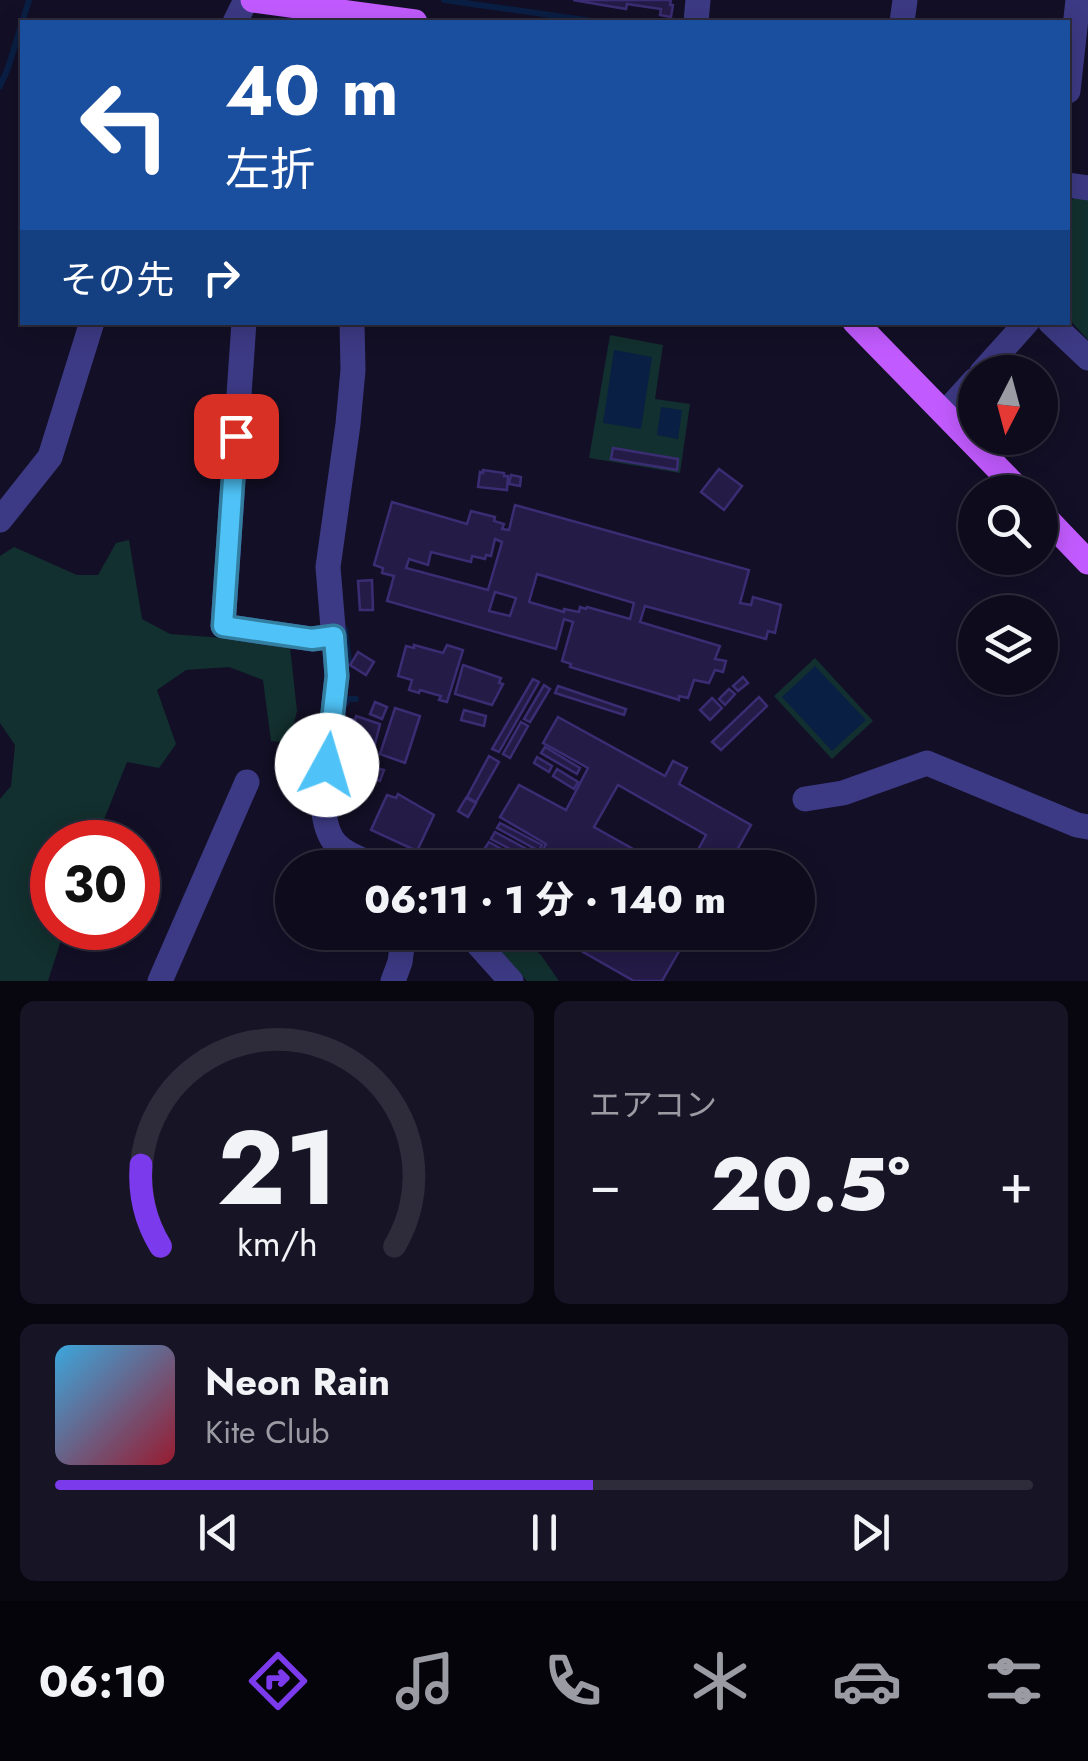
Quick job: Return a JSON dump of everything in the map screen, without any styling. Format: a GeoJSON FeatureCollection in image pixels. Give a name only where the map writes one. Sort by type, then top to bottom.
{"type":"FeatureCollection","features":[{"type":"Feature","properties":{"kind":"main road"},"geometry":{"type":"LineString","coordinates":[[250,0],[330,6],[405,20]]}},
{"type":"Feature","properties":{"kind":"main road"},"geometry":{"type":"LineString","coordinates":[[859,325],[1005,475]]}},
{"type":"Feature","properties":{"kind":"main road"},"geometry":{"type":"LineString","coordinates":[[1058,531],[1088,562]]}},
{"type":"Feature","properties":{"kind":"street"},"geometry":{"type":"LineString","coordinates":[[1070,73],[1078,0]]}},
{"type":"Feature","properties":{"kind":"street"},"geometry":{"type":"LineString","coordinates":[[0,520],[50,457],[91,325]]}},
{"type":"Feature","properties":{"kind":"street"},"geometry":{"type":"LineString","coordinates":[[244,325],[223,626],[312,639],[334,636]]}},
{"type":"Feature","properties":{"kind":"street"},"geometry":{"type":"LineString","coordinates":[[342,850],[330,839],[323,804],[337,676],[328,567],[348,424],[352,325]]}},
{"type":"Feature","properties":{"kind":"street"},"geometry":{"type":"LineString","coordinates":[[997,355],[1024,325]]}},
{"type":"Feature","properties":{"kind":"street"},"geometry":{"type":"LineString","coordinates":[[1053,325],[1088,358]]}},
{"type":"Feature","properties":{"kind":"street"},"geometry":{"type":"LineString","coordinates":[[945,413],[958,399]]}},
{"type":"Feature","properties":{"kind":"street"},"geometry":{"type":"LineString","coordinates":[[805,799],[843,793],[927,763],[1077,826],[1088,827]]}},
{"type":"Feature","properties":{"kind":"street"},"geometry":{"type":"LineString","coordinates":[[160,981],[246,782]]}},
{"type":"Feature","properties":{"kind":"street"},"geometry":{"type":"LineString","coordinates":[[393,981],[402,950]]}},
{"type":"Feature","properties":{"kind":"street"},"geometry":{"type":"LineString","coordinates":[[484,950],[512,981]]}},
{"type":"Feature","properties":{"kind":"green space"},"geometry":{"type":"Polygon","coordinates":[[[1077,196],[1088,198],[1088,340],[1070,320],[1070,201],[1077,196]]]}},
{"type":"Feature","properties":{"kind":"green space"},"geometry":{"type":"Polygon","coordinates":[[[610,335],[663,345],[655,399],[690,404],[680,473],[589,458],[610,335]]]}},
{"type":"Feature","properties":{"kind":"green space"},"geometry":{"type":"Polygon","coordinates":[[[129,540],[142,619],[170,634],[251,640],[289,638],[297,711],[289,743],[271,741],[263,680],[229,667],[186,670],[157,690],[176,744],[159,768],[127,762],[104,820],[30,820],[30,950],[58,950],[48,981],[0,981],[0,799],[11,786],[15,745],[0,723],[0,556],[14,547],[77,575],[98,575],[116,543],[129,540]]]}},
{"type":"Feature","properties":{"kind":"green space"},"geometry":{"type":"Polygon","coordinates":[[[815,658],[873,721],[832,759],[774,696],[815,658]]]}},
{"type":"Feature","properties":{"kind":"green space"},"geometry":{"type":"Polygon","coordinates":[[[499,950],[534,950],[559,981],[527,981],[499,950]]]}},
{"type":"Feature","properties":{"kind":"water"},"geometry":{"type":"Polygon","coordinates":[[[614,350],[652,357],[641,429],[603,423],[614,350]]]}},
{"type":"Feature","properties":{"kind":"water"},"geometry":{"type":"Polygon","coordinates":[[[661,407],[682,410],[678,439],[657,435],[661,407]]]}},
{"type":"Feature","properties":{"kind":"water"},"geometry":{"type":"Polygon","coordinates":[[[815,666],[866,720],[832,751],[782,697],[815,666]]]}},
{"type":"Feature","properties":{"kind":"building"},"geometry":{"type":"Polygon","coordinates":[[[573,0],[671,0],[673,5],[671,17],[660,15],[661,9],[627,4],[626,9],[573,0]]]}},
{"type":"Feature","properties":{"kind":"building"},"geometry":{"type":"Polygon","coordinates":[[[613,448],[678,459],[677,470],[611,459],[613,448]]]}},
{"type":"Feature","properties":{"kind":"building"},"geometry":{"type":"Polygon","coordinates":[[[719,469],[742,486],[724,510],[701,492],[719,469]]]}},
{"type":"Feature","properties":{"kind":"building"},"geometry":{"type":"Polygon","coordinates":[[[483,470],[508,476],[507,490],[478,487],[483,470]]]}},
{"type":"Feature","properties":{"kind":"building"},"geometry":{"type":"Polygon","coordinates":[[[511,475],[521,477],[520,486],[509,484],[511,475]]]}},
{"type":"Feature","properties":{"kind":"building"},"geometry":{"type":"Polygon","coordinates":[[[392,502],[467,524],[471,511],[495,517],[494,521],[504,524],[502,529],[509,530],[515,505],[749,570],[740,603],[751,605],[753,597],[781,605],[775,633],[768,631],[766,639],[645,606],[640,622],[720,646],[715,659],[726,661],[723,672],[715,670],[709,683],[694,680],[688,698],[679,696],[679,700],[570,667],[562,661],[573,622],[564,619],[556,649],[387,601],[394,576],[382,573],[383,568],[374,565],[392,502]],[[495,539],[491,556],[486,555],[485,559],[472,556],[471,562],[431,552],[428,565],[409,559],[406,568],[488,590],[502,542],[495,539]],[[537,574],[529,602],[564,612],[579,612],[580,607],[587,607],[630,619],[634,603],[537,574]],[[495,592],[489,611],[510,616],[516,598],[495,592]]]}},
{"type":"Feature","properties":{"kind":"building"},"geometry":{"type":"Polygon","coordinates":[[[372,580],[373,610],[360,610],[358,581],[372,580]]]}},
{"type":"Feature","properties":{"kind":"building"},"geometry":{"type":"Polygon","coordinates":[[[447,645],[463,650],[447,702],[439,700],[441,696],[409,690],[412,680],[398,676],[406,646],[443,653],[447,645]]]}},
{"type":"Feature","properties":{"kind":"building"},"geometry":{"type":"Polygon","coordinates":[[[358,652],[374,662],[366,675],[350,665],[358,652]]]}},
{"type":"Feature","properties":{"kind":"building"},"geometry":{"type":"Polygon","coordinates":[[[463,665],[501,678],[499,683],[503,684],[492,705],[455,694],[463,665]]]}},
{"type":"Feature","properties":{"kind":"building"},"geometry":{"type":"Polygon","coordinates":[[[743,677],[748,683],[738,691],[733,686],[743,677]]]}},
{"type":"Feature","properties":{"kind":"building"},"geometry":{"type":"Polygon","coordinates":[[[533,679],[539,682],[499,752],[492,749],[533,679]]]}},
{"type":"Feature","properties":{"kind":"building"},"geometry":{"type":"Polygon","coordinates":[[[544,685],[550,689],[530,722],[524,719],[544,685]]]}},
{"type":"Feature","properties":{"kind":"building"},"geometry":{"type":"Polygon","coordinates":[[[558,686],[626,709],[624,715],[555,693],[558,686]]]}},
{"type":"Feature","properties":{"kind":"building"},"geometry":{"type":"Polygon","coordinates":[[[729,689],[735,694],[725,705],[719,699],[729,689]]]}},
{"type":"Feature","properties":{"kind":"building"},"geometry":{"type":"Polygon","coordinates":[[[759,697],[767,706],[721,750],[712,742],[759,697]]]}},
{"type":"Feature","properties":{"kind":"building"},"geometry":{"type":"Polygon","coordinates":[[[712,698],[722,708],[710,720],[700,710],[712,698]]]}},
{"type":"Feature","properties":{"kind":"building"},"geometry":{"type":"Polygon","coordinates":[[[375,702],[387,707],[382,719],[370,714],[375,702]]]}},
{"type":"Feature","properties":{"kind":"building"},"geometry":{"type":"Polygon","coordinates":[[[395,708],[420,716],[405,763],[380,754],[395,708]]]}},
{"type":"Feature","properties":{"kind":"building"},"geometry":{"type":"Polygon","coordinates":[[[464,710],[486,716],[484,726],[461,720],[464,710]]]}},
{"type":"Feature","properties":{"kind":"building"},"geometry":{"type":"Polygon","coordinates":[[[356,716],[380,724],[373,752],[345,743],[350,719],[355,720],[356,716]]]}},
{"type":"Feature","properties":{"kind":"building"},"geometry":{"type":"Polygon","coordinates":[[[558,717],[665,776],[673,761],[687,768],[679,784],[751,825],[737,850],[698,850],[706,835],[618,785],[594,827],[635,850],[543,850],[546,844],[500,817],[519,785],[566,810],[588,768],[543,743],[558,717]]]}},
{"type":"Feature","properties":{"kind":"building"},"geometry":{"type":"Polygon","coordinates":[[[521,722],[528,726],[510,758],[503,754],[521,722]]]}},
{"type":"Feature","properties":{"kind":"building"},"geometry":{"type":"Polygon","coordinates":[[[545,747],[580,768],[577,774],[541,753],[545,747]]]}},
{"type":"Feature","properties":{"kind":"building"},"geometry":{"type":"Polygon","coordinates":[[[489,756],[499,762],[476,802],[467,797],[489,756]]]}},
{"type":"Feature","properties":{"kind":"building"},"geometry":{"type":"Polygon","coordinates":[[[537,757],[552,766],[549,772],[534,763],[537,757]]]}},
{"type":"Feature","properties":{"kind":"building"},"geometry":{"type":"Polygon","coordinates":[[[358,762],[384,770],[380,781],[354,773],[358,762]]]}},
{"type":"Feature","properties":{"kind":"building"},"geometry":{"type":"Polygon","coordinates":[[[341,769],[353,771],[350,789],[344,791],[337,790],[341,769]]]}},
{"type":"Feature","properties":{"kind":"building"},"geometry":{"type":"Polygon","coordinates":[[[557,769],[578,782],[574,789],[553,776],[557,769]]]}},
{"type":"Feature","properties":{"kind":"building"},"geometry":{"type":"Polygon","coordinates":[[[398,794],[434,815],[417,850],[371,830],[387,795],[396,798],[398,794]]]}},
{"type":"Feature","properties":{"kind":"building"},"geometry":{"type":"Polygon","coordinates":[[[466,798],[476,803],[468,817],[458,811],[466,798]]]}},
{"type":"Feature","properties":{"kind":"building"},"geometry":{"type":"Polygon","coordinates":[[[500,823],[542,845],[537,850],[497,828],[500,823]]]}},
{"type":"Feature","properties":{"kind":"building"},"geometry":{"type":"Polygon","coordinates":[[[495,832],[529,850],[512,850],[491,839],[495,832]]]}},
{"type":"Feature","properties":{"kind":"building"},"geometry":{"type":"Polygon","coordinates":[[[489,842],[503,850],[489,850],[485,848],[489,842]]]}},
{"type":"Feature","properties":{"kind":"building"},"geometry":{"type":"Polygon","coordinates":[[[580,950],[680,950],[662,981],[634,981],[580,950]]]}},
{"type":"Feature","properties":{"kind":"waterway"},"geometry":{"type":"LineString","coordinates":[[23,20],[29,0]]}},
{"type":"Feature","properties":{"kind":"waterway"},"geometry":{"type":"LineString","coordinates":[[444,0],[585,20]]}},
{"type":"Feature","properties":{"kind":"waterway"},"geometry":{"type":"LineString","coordinates":[[0,86],[20,29]]}},
{"type":"Feature","properties":{"kind":"waterway"},"geometry":{"type":"LineString","coordinates":[[345,629],[349,663]]}},
{"type":"Feature","properties":{"kind":"waterway"},"geometry":{"type":"LineString","coordinates":[[346,703],[347,699],[356,699]]}},
{"type":"Feature","properties":{"kind":"waterway"},"geometry":{"type":"LineString","coordinates":[[341,749],[345,721]]}},
{"type":"Feature","properties":{"kind":"route"},"geometry":{"type":"LineString","coordinates":[[236,436],[223,626],[312,639],[334,636],[337,676],[327,765]]}}]}
